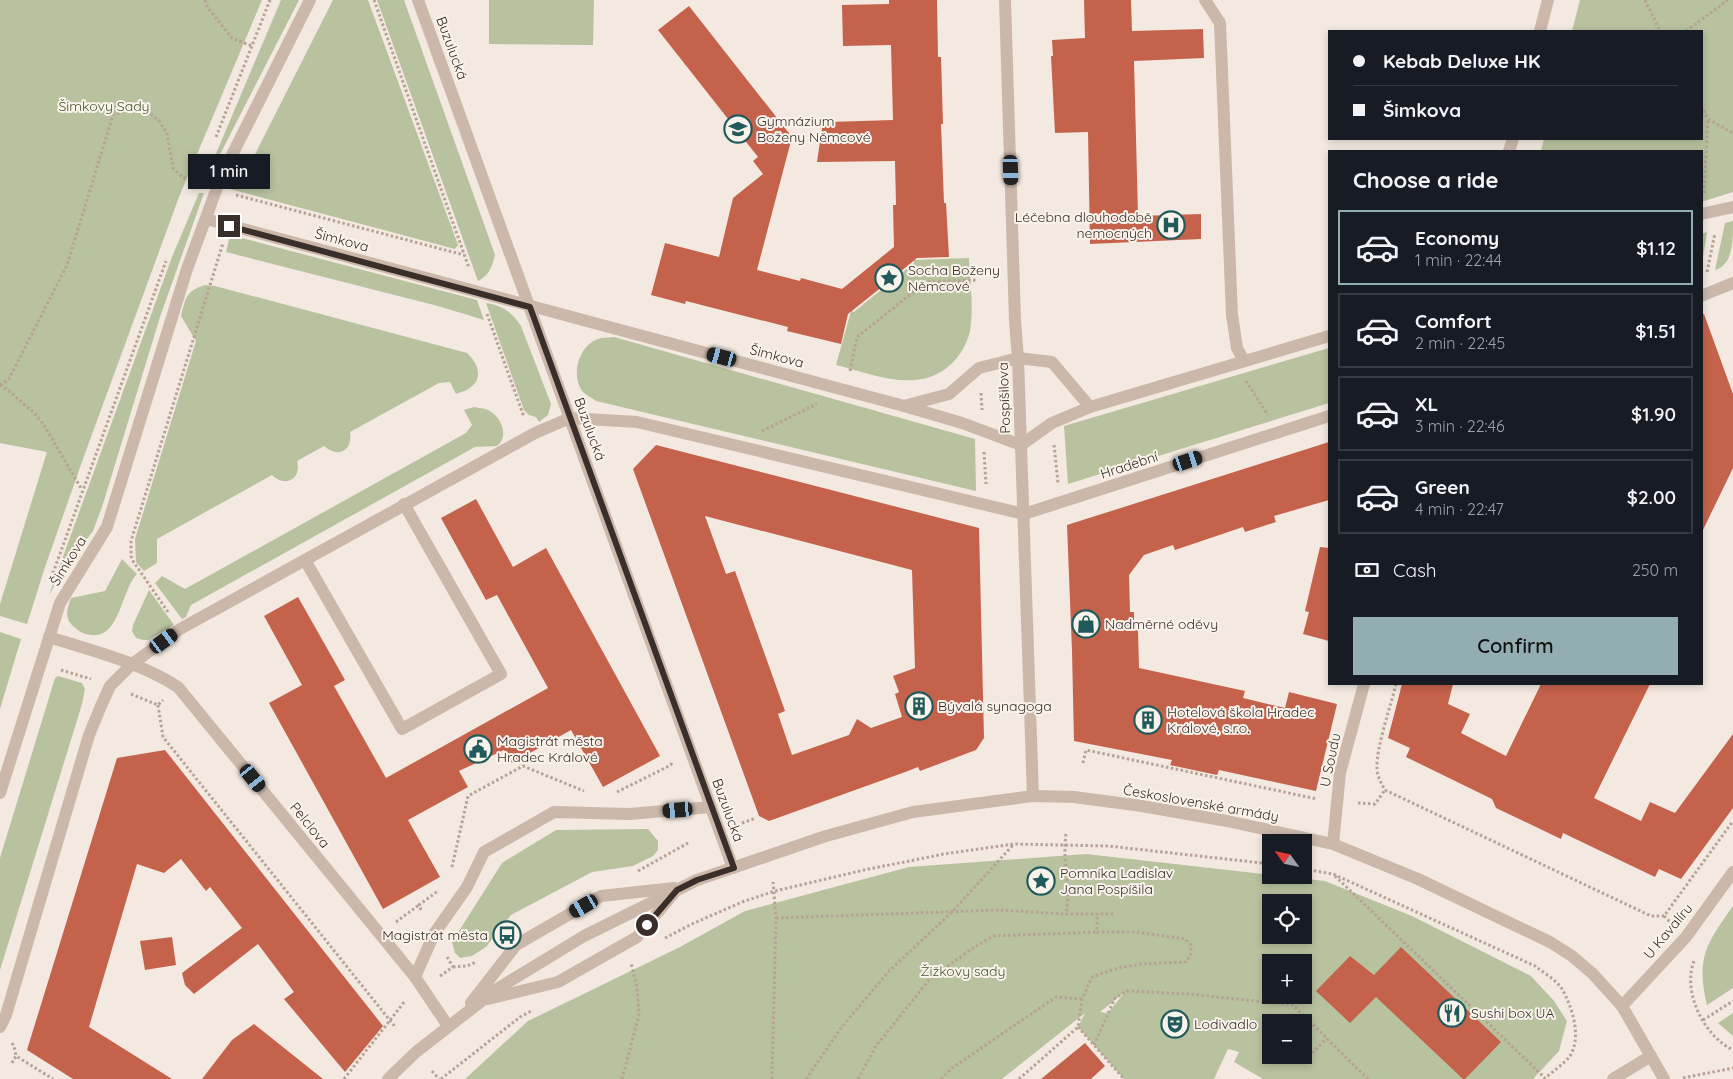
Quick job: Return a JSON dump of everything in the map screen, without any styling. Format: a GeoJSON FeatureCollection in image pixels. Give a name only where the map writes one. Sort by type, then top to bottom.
{"type":"FeatureCollection","features":[{"type":"Feature","properties":{"kind":"street"},"geometry":{"type":"LineString","coordinates":[[206,219],[221,177],[310,0]]}},
{"type":"Feature","properties":{"kind":"street","name":"Buzulucká"},"geometry":{"type":"LineString","coordinates":[[418,0],[734,868]]}},
{"type":"Feature","properties":{"kind":"street","name":"Pospíšilova"},"geometry":{"type":"LineString","coordinates":[[1005,0],[1033,796]]}},
{"type":"Feature","properties":{"kind":"street"},"geometry":{"type":"LineString","coordinates":[[1205,0],[1220,24],[1232,315],[1239,362]]}},
{"type":"Feature","properties":{"kind":"street"},"geometry":{"type":"LineString","coordinates":[[1540,30],[1548,0]]}},
{"type":"Feature","properties":{"kind":"street"},"geometry":{"type":"LineString","coordinates":[[1703,214],[1733,207]]}},
{"type":"Feature","properties":{"kind":"street","name":"Šimkova"},"geometry":{"type":"LineString","coordinates":[[0,793],[3,771],[60,604],[107,526],[187,269],[206,219],[962,422],[1021,445]]}},
{"type":"Feature","properties":{"kind":"street"},"geometry":{"type":"LineString","coordinates":[[1703,295],[1733,283]]}},
{"type":"Feature","properties":{"kind":"street"},"geometry":{"type":"LineString","coordinates":[[1021,445],[1052,423],[1090,407],[1328,336]]}},
{"type":"Feature","properties":{"kind":"street"},"geometry":{"type":"LineString","coordinates":[[1018,358],[1052,362],[1090,407]]}},
{"type":"Feature","properties":{"kind":"street","name":"Šimkova"},"geometry":{"type":"LineString","coordinates":[[904,406],[949,394],[979,368],[1018,358]]}},
{"type":"Feature","properties":{"kind":"street","name":"Hradební"},"geometry":{"type":"LineString","coordinates":[[1024,514],[1328,416]]}},
{"type":"Feature","properties":{"kind":"street"},"geometry":{"type":"LineString","coordinates":[[0,1027],[6,1015],[89,735],[110,686],[132,664],[180,629],[523,439],[570,418],[637,422],[1024,514]]}},
{"type":"Feature","properties":{"kind":"street"},"geometry":{"type":"LineString","coordinates":[[305,560],[402,729],[501,674],[404,504]]}},
{"type":"Feature","properties":{"kind":"street"},"geometry":{"type":"LineString","coordinates":[[49,637],[132,664]]}},
{"type":"Feature","properties":{"kind":"street","name":"Pelclova"},"geometry":{"type":"LineString","coordinates":[[132,664],[158,674],[178,687],[415,978],[448,1026]]}},
{"type":"Feature","properties":{"kind":"street","name":"U Soudu"},"geometry":{"type":"LineString","coordinates":[[1333,844],[1340,773],[1364,685]]}},
{"type":"Feature","properties":{"kind":"street","name":"Československé armády"},"geometry":{"type":"LineString","coordinates":[[388,1079],[410,1057],[448,1026],[481,1001],[540,962],[584,936],[697,880],[826,836],[913,812],[1033,796],[1074,797],[1142,806],[1227,821],[1333,844],[1418,879],[1550,942],[1572,956],[1593,974],[1622,1006],[1664,1079]]}},
{"type":"Feature","properties":{"kind":"street"},"geometry":{"type":"LineString","coordinates":[[415,978],[434,934],[467,887],[484,852],[554,812],[629,814],[711,807]]}},
{"type":"Feature","properties":{"kind":"street","name":"U Kavalíru"},"geometry":{"type":"LineString","coordinates":[[1622,1006],[1686,936],[1733,872]]}},
{"type":"Feature","properties":{"kind":"street","name":"Československé armády"},"geometry":{"type":"LineString","coordinates":[[481,1001],[558,982],[637,936],[680,889]]}},
{"type":"Feature","properties":{"kind":"street","name":"Československé armády"},"geometry":{"type":"LineString","coordinates":[[460,1017],[516,945],[601,896],[680,889]]}},
{"type":"Feature","properties":{"kind":"street"},"geometry":{"type":"LineString","coordinates":[[1613,1079],[1651,1056]]}},
{"type":"Feature","properties":{"kind":"path"},"geometry":{"type":"LineString","coordinates":[[201,0],[232,38],[252,46]]}},
{"type":"Feature","properties":{"kind":"path"},"geometry":{"type":"LineString","coordinates":[[205,0],[208,8]]}},
{"type":"Feature","properties":{"kind":"path"},"geometry":{"type":"LineString","coordinates":[[215,139],[270,0]]}},
{"type":"Feature","properties":{"kind":"path"},"geometry":{"type":"LineString","coordinates":[[82,490],[44,425],[33,412],[0,385],[9,380],[67,265],[113,115],[134,108],[150,114],[159,121],[167,133],[174,168],[182,177],[198,184],[464,255],[374,0]]}},
{"type":"Feature","properties":{"kind":"path"},"geometry":{"type":"LineString","coordinates":[[1645,0],[1660,30]]}},
{"type":"Feature","properties":{"kind":"path"},"geometry":{"type":"LineString","coordinates":[[1687,30],[1728,0]]}},
{"type":"Feature","properties":{"kind":"path"},"geometry":{"type":"LineString","coordinates":[[1703,110],[1708,119],[1704,196]]}},
{"type":"Feature","properties":{"kind":"path"},"geometry":{"type":"LineString","coordinates":[[1708,119],[1733,133]]}},
{"type":"Feature","properties":{"kind":"path"},"geometry":{"type":"LineString","coordinates":[[198,184],[201,175]]}},
{"type":"Feature","properties":{"kind":"path"},"geometry":{"type":"LineString","coordinates":[[180,629],[133,560],[131,556],[132,541],[238,196]]}},
{"type":"Feature","properties":{"kind":"path"},"geometry":{"type":"LineString","coordinates":[[1707,273],[1715,233]]}},
{"type":"Feature","properties":{"kind":"path"},"geometry":{"type":"LineString","coordinates":[[51,578],[169,253]]}},
{"type":"Feature","properties":{"kind":"path"},"geometry":{"type":"LineString","coordinates":[[849,374],[858,337],[926,282],[977,280]]}},
{"type":"Feature","properties":{"kind":"path"},"geometry":{"type":"LineString","coordinates":[[486,311],[524,416],[527,419]]}},
{"type":"Feature","properties":{"kind":"path"},"geometry":{"type":"LineString","coordinates":[[1239,362],[1280,432]]}},
{"type":"Feature","properties":{"kind":"path"},"geometry":{"type":"LineString","coordinates":[[980,388],[982,414]]}},
{"type":"Feature","properties":{"kind":"path"},"geometry":{"type":"LineString","coordinates":[[747,448],[751,436],[818,404]]}},
{"type":"Feature","properties":{"kind":"path"},"geometry":{"type":"LineString","coordinates":[[1054,440],[1059,487]]}},
{"type":"Feature","properties":{"kind":"path"},"geometry":{"type":"LineString","coordinates":[[984,448],[986,489]]}},
{"type":"Feature","properties":{"kind":"path"},"geometry":{"type":"LineString","coordinates":[[52,672],[61,670],[96,680]]}},
{"type":"Feature","properties":{"kind":"path"},"geometry":{"type":"LineString","coordinates":[[1396,685],[1379,750],[1377,768],[1379,779],[1385,790],[1651,916],[1664,916],[1675,926]]}},
{"type":"Feature","properties":{"kind":"path"},"geometry":{"type":"LineString","coordinates":[[124,691],[158,705]]}},
{"type":"Feature","properties":{"kind":"path"},"geometry":{"type":"LineString","coordinates":[[158,705],[164,699]]}},
{"type":"Feature","properties":{"kind":"path"},"geometry":{"type":"LineString","coordinates":[[158,705],[163,737],[396,1028]]}},
{"type":"Feature","properties":{"kind":"path"},"geometry":{"type":"LineString","coordinates":[[1083,763],[1086,750],[1337,802],[1374,804],[1385,790]]}},
{"type":"Feature","properties":{"kind":"path"},"geometry":{"type":"LineString","coordinates":[[616,793],[671,764],[672,756]]}},
{"type":"Feature","properties":{"kind":"path"},"geometry":{"type":"LineString","coordinates":[[452,870],[468,796],[523,766],[586,792]]}},
{"type":"Feature","properties":{"kind":"path"},"geometry":{"type":"LineString","coordinates":[[742,823],[756,818]]}},
{"type":"Feature","properties":{"kind":"path"},"geometry":{"type":"LineString","coordinates":[[1664,916],[1733,821]]}},
{"type":"Feature","properties":{"kind":"path"},"geometry":{"type":"LineString","coordinates":[[1066,834],[1068,900],[1066,914]]}},
{"type":"Feature","properties":{"kind":"path"},"geometry":{"type":"LineString","coordinates":[[806,1079],[841,1028],[888,972],[952,912],[1014,844]]}},
{"type":"Feature","properties":{"kind":"path"},"geometry":{"type":"LineString","coordinates":[[692,924],[742,902],[775,891],[873,868],[944,854],[1014,844],[1108,846],[1262,863]]}},
{"type":"Feature","properties":{"kind":"path"},"geometry":{"type":"LineString","coordinates":[[1312,870],[1333,874],[1535,966],[1561,988],[1572,1010],[1577,1031],[1570,1056],[1545,1078],[1333,874]]}},
{"type":"Feature","properties":{"kind":"path"},"geometry":{"type":"LineString","coordinates":[[772,1079],[776,918],[773,882]]}},
{"type":"Feature","properties":{"kind":"path"},"geometry":{"type":"LineString","coordinates":[[392,924],[419,906],[442,887]]}},
{"type":"Feature","properties":{"kind":"path"},"geometry":{"type":"LineString","coordinates":[[419,906],[421,910]]}},
{"type":"Feature","properties":{"kind":"path"},"geometry":{"type":"LineString","coordinates":[[776,918],[998,910],[1066,914],[1114,914]]}},
{"type":"Feature","properties":{"kind":"path"},"geometry":{"type":"LineString","coordinates":[[1097,914],[1097,932]]}},
{"type":"Feature","properties":{"kind":"path"},"geometry":{"type":"LineString","coordinates":[[858,1079],[876,1046],[928,980],[993,936],[1136,932],[1185,938],[1191,945],[1192,954],[1186,962],[1141,964],[1118,968],[1092,977],[1082,999],[1078,1027],[1019,1079]]}},
{"type":"Feature","properties":{"kind":"path"},"geometry":{"type":"LineString","coordinates":[[440,976],[453,967],[444,951]]}},
{"type":"Feature","properties":{"kind":"path"},"geometry":{"type":"LineString","coordinates":[[1696,954],[1690,970],[1692,993],[1699,1012],[1710,1031],[1724,1046],[1733,1050]]}},
{"type":"Feature","properties":{"kind":"path"},"geometry":{"type":"LineString","coordinates":[[622,1079],[639,1014],[638,987],[629,957]]}},
{"type":"Feature","properties":{"kind":"path"},"geometry":{"type":"LineString","coordinates":[[1094,1045],[1115,998],[1128,990],[1189,994],[1294,1005],[1368,1079]]}},
{"type":"Feature","properties":{"kind":"path"},"geometry":{"type":"LineString","coordinates":[[941,1079],[952,1068],[1056,997],[1082,999]]}},
{"type":"Feature","properties":{"kind":"path"},"geometry":{"type":"LineString","coordinates":[[344,1079],[405,1001]]}},
{"type":"Feature","properties":{"kind":"path"},"geometry":{"type":"LineString","coordinates":[[1703,1020],[1733,1001]]}},
{"type":"Feature","properties":{"kind":"path"},"geometry":{"type":"LineString","coordinates":[[432,1071],[440,1079],[520,1017]]}},
{"type":"Feature","properties":{"kind":"path"},"geometry":{"type":"LineString","coordinates":[[1078,1027],[1124,1079]]}},
{"type":"Feature","properties":{"kind":"path"},"geometry":{"type":"LineString","coordinates":[[1312,1053],[1327,1038]]}},
{"type":"Feature","properties":{"kind":"path"},"geometry":{"type":"LineString","coordinates":[[11,1043],[14,1046],[16,1056],[12,1063]]}},
{"type":"Feature","properties":{"kind":"path"},"geometry":{"type":"LineString","coordinates":[[16,1056],[53,1079]]}},
{"type":"Feature","properties":{"kind":"path"},"geometry":{"type":"LineString","coordinates":[[1675,1079],[1733,1068]]}},
{"type":"Feature","properties":{"kind":"green space","name":"Šimkovy Sady"},"geometry":{"type":"Polygon","coordinates":[[[0,0],[262,0],[179,197],[83,459],[27,624],[0,616],[0,604],[47,452],[0,443],[0,0]]]}},
{"type":"Feature","properties":{"kind":"green space"},"geometry":{"type":"Polygon","coordinates":[[[281,0],[299,0],[209,176],[207,175],[281,0]]]}},
{"type":"Feature","properties":{"kind":"green space"},"geometry":{"type":"Polygon","coordinates":[[[333,0],[368,0],[458,245],[455,249],[222,187],[232,168],[241,182],[333,0]]]}},
{"type":"Feature","properties":{"kind":"green space"},"geometry":{"type":"Polygon","coordinates":[[[377,0],[404,0],[495,255],[488,273],[478,281],[377,0]]]}},
{"type":"Feature","properties":{"kind":"green space"},"geometry":{"type":"Polygon","coordinates":[[[489,0],[594,0],[593,45],[489,44],[489,0]]]}},
{"type":"Feature","properties":{"kind":"green space"},"geometry":{"type":"Polygon","coordinates":[[[1580,0],[1733,0],[1733,192],[1703,201],[1703,150],[1541,150],[1544,140],[1703,140],[1703,30],[1572,30],[1580,0]]]}},
{"type":"Feature","properties":{"kind":"green space"},"geometry":{"type":"Polygon","coordinates":[[[199,193],[204,193],[160,317],[102,507],[93,531],[65,568],[49,595],[172,257],[199,193]]]}},
{"type":"Feature","properties":{"kind":"green space"},"geometry":{"type":"Polygon","coordinates":[[[1733,221],[1729,258],[1721,267],[1715,270],[1725,223],[1733,221]]]}},
{"type":"Feature","properties":{"kind":"green space"},"geometry":{"type":"Polygon","coordinates":[[[1707,232],[1703,257],[1703,233],[1707,232]]]}},
{"type":"Feature","properties":{"kind":"green space"},"geometry":{"type":"Polygon","coordinates":[[[230,235],[477,300],[484,320],[438,306],[226,252],[230,235]]]}},
{"type":"Feature","properties":{"kind":"green space"},"geometry":{"type":"Polygon","coordinates":[[[969,258],[972,304],[970,331],[962,350],[949,366],[923,379],[908,380],[879,377],[836,365],[851,311],[854,312],[914,263],[914,260],[969,258]]]}},
{"type":"Feature","properties":{"kind":"green space"},"geometry":{"type":"Polygon","coordinates":[[[205,285],[215,286],[467,353],[474,361],[478,370],[477,379],[469,388],[456,394],[450,382],[439,383],[350,432],[349,444],[344,451],[335,452],[324,446],[297,461],[297,473],[291,480],[282,481],[272,475],[157,539],[157,563],[144,571],[136,562],[135,539],[196,341],[181,316],[190,292],[205,285]]]}},
{"type":"Feature","properties":{"kind":"green space"},"geometry":{"type":"Polygon","coordinates":[[[486,303],[507,310],[521,326],[551,404],[548,415],[539,422],[536,417],[529,415],[524,410],[486,303]]]}},
{"type":"Feature","properties":{"kind":"green space"},"geometry":{"type":"Polygon","coordinates":[[[614,337],[975,439],[976,491],[596,401],[583,392],[579,385],[577,378],[578,362],[581,354],[591,342],[600,338],[614,337]]]}},
{"type":"Feature","properties":{"kind":"green space"},"geometry":{"type":"Polygon","coordinates":[[[1328,348],[1328,403],[1068,484],[1064,426],[1328,348]]]}},
{"type":"Feature","properties":{"kind":"green space"},"geometry":{"type":"Polygon","coordinates":[[[474,407],[490,411],[501,423],[503,438],[497,446],[475,447],[191,605],[186,617],[182,619],[155,583],[162,576],[185,589],[466,433],[472,425],[464,410],[474,407]]]}},
{"type":"Feature","properties":{"kind":"green space"},"geometry":{"type":"Polygon","coordinates":[[[122,559],[137,574],[127,591],[119,612],[114,622],[101,634],[85,634],[69,621],[67,611],[71,598],[105,591],[122,559]]]}},
{"type":"Feature","properties":{"kind":"green space"},"geometry":{"type":"Polygon","coordinates":[[[149,590],[174,625],[148,640],[143,640],[136,638],[132,631],[149,590]]]}},
{"type":"Feature","properties":{"kind":"green space"},"geometry":{"type":"Polygon","coordinates":[[[0,632],[21,639],[0,709],[0,632]]]}},
{"type":"Feature","properties":{"kind":"green space"},"geometry":{"type":"Polygon","coordinates":[[[58,676],[82,683],[85,689],[0,970],[0,858],[55,678],[58,676]]]}},
{"type":"Feature","properties":{"kind":"green space"},"geometry":{"type":"Polygon","coordinates":[[[648,829],[658,841],[658,850],[653,856],[633,866],[592,872],[511,915],[486,947],[472,956],[460,958],[455,953],[452,942],[502,863],[556,830],[648,829]]]}},
{"type":"Feature","properties":{"kind":"green space","name":"Žižkovy sady"},"geometry":{"type":"Polygon","coordinates":[[[1086,854],[1262,874],[1262,884],[1312,884],[1312,880],[1325,881],[1412,916],[1531,976],[1554,1001],[1567,1021],[1559,1051],[1533,1079],[1263,1079],[1234,1062],[1239,1052],[1228,1049],[1214,1079],[1124,1079],[1078,1027],[1085,1013],[1002,1079],[465,1079],[528,1021],[680,947],[745,911],[909,867],[1086,854]],[[1124,993],[1100,1012],[1108,1013],[1124,993]]]}},
{"type":"Feature","properties":{"kind":"green space"},"geometry":{"type":"Polygon","coordinates":[[[1733,906],[1733,988],[1707,1005],[1703,963],[1710,942],[1733,906]]]}},
{"type":"Feature","properties":{"kind":"green space"},"geometry":{"type":"Polygon","coordinates":[[[1733,1013],[1733,1036],[1718,1023],[1733,1013]]]}},
{"type":"Feature","properties":{"kind":"building"},"geometry":{"type":"Polygon","coordinates":[[[889,0],[937,0],[938,57],[941,57],[944,203],[946,203],[949,257],[917,258],[848,314],[841,344],[787,331],[788,327],[686,301],[685,304],[651,295],[665,243],[719,257],[733,198],[763,174],[753,161],[758,157],[658,30],[689,6],[792,137],[757,270],[800,281],[801,278],[842,289],[894,247],[893,205],[896,205],[895,161],[817,162],[822,128],[829,122],[893,120],[891,45],[843,46],[842,5],[889,4],[889,0]]]}},
{"type":"Feature","properties":{"kind":"building"},"geometry":{"type":"Polygon","coordinates":[[[1084,0],[1131,0],[1132,31],[1203,29],[1204,58],[1134,61],[1138,216],[1201,214],[1201,239],[1090,244],[1088,132],[1055,133],[1051,56],[1053,56],[1052,40],[1085,38],[1084,0]]]}},
{"type":"Feature","properties":{"kind":"building"},"geometry":{"type":"Polygon","coordinates":[[[1703,314],[1733,394],[1733,468],[1703,530],[1703,314]]]}},
{"type":"Feature","properties":{"kind":"building"},"geometry":{"type":"Polygon","coordinates":[[[1328,442],[1328,500],[1274,516],[1276,522],[1245,532],[1243,527],[1175,550],[1173,545],[1144,555],[1129,575],[1130,612],[1134,612],[1134,630],[1138,630],[1139,668],[1245,691],[1243,698],[1285,708],[1289,692],[1337,704],[1316,791],[1219,770],[1217,775],[1170,765],[1172,760],[1074,741],[1067,525],[1328,442]]]}},
{"type":"Feature","properties":{"kind":"building"},"geometry":{"type":"Polygon","coordinates":[[[656,445],[979,528],[984,738],[976,750],[920,771],[918,767],[769,821],[759,816],[633,469],[656,445]],[[705,516],[726,574],[735,571],[785,711],[778,714],[792,755],[849,735],[857,719],[871,728],[902,717],[895,694],[899,692],[893,676],[915,668],[912,570],[705,516]]]}},
{"type":"Feature","properties":{"kind":"building"},"geometry":{"type":"Polygon","coordinates":[[[476,499],[513,567],[546,548],[660,756],[603,787],[571,730],[512,763],[504,750],[459,771],[468,787],[408,820],[440,877],[383,909],[269,703],[302,685],[264,616],[298,597],[345,680],[334,686],[386,778],[548,688],[497,595],[486,600],[441,518],[476,499]]]}},
{"type":"Feature","properties":{"kind":"building"},"geometry":{"type":"Polygon","coordinates":[[[1320,547],[1328,548],[1328,641],[1303,634],[1309,612],[1305,611],[1320,547]]]}},
{"type":"Feature","properties":{"kind":"building"},"geometry":{"type":"Polygon","coordinates":[[[1402,685],[1453,685],[1448,704],[1470,714],[1461,733],[1506,756],[1541,685],[1650,685],[1594,798],[1641,821],[1650,802],[1675,813],[1733,734],[1733,808],[1681,879],[1659,869],[1655,877],[1563,833],[1561,839],[1496,808],[1492,799],[1406,757],[1410,748],[1388,738],[1402,685]]]}},
{"type":"Feature","properties":{"kind":"building"},"geometry":{"type":"Polygon","coordinates":[[[165,750],[383,1026],[345,1072],[284,999],[294,992],[258,944],[194,994],[185,985],[182,973],[242,928],[210,887],[206,891],[181,859],[164,873],[137,864],[89,1027],[172,1079],[73,1079],[27,1050],[117,758],[165,750]]]}},
{"type":"Feature","properties":{"kind":"building"},"geometry":{"type":"Polygon","coordinates":[[[172,937],[176,965],[145,970],[140,941],[172,937]]]}},
{"type":"Feature","properties":{"kind":"building"},"geometry":{"type":"Polygon","coordinates":[[[1401,947],[1501,1042],[1465,1079],[1376,997],[1350,1023],[1316,991],[1350,956],[1374,975],[1401,947]]]}},
{"type":"Feature","properties":{"kind":"building"},"geometry":{"type":"Polygon","coordinates":[[[254,1024],[323,1079],[202,1079],[232,1040],[254,1024]]]}},
{"type":"Feature","properties":{"kind":"building"},"geometry":{"type":"Polygon","coordinates":[[[1085,1043],[1105,1066],[1091,1079],[1041,1079],[1085,1043]]]}},
{"type":"Feature","properties":{"kind":"place","name":"Gymnázium Boženy Němcové"},"geometry":{"type":"Point","coordinates":[738,129]}},
{"type":"Feature","properties":{"kind":"place","name":"Léčebna dlouhodobě nemocných"},"geometry":{"type":"Point","coordinates":[1171,225]}},
{"type":"Feature","properties":{"kind":"place","name":"Socha Boženy Němcové"},"geometry":{"type":"Point","coordinates":[889,278]}},
{"type":"Feature","properties":{"kind":"place","name":"Nadměrné oděvy"},"geometry":{"type":"Point","coordinates":[1086,624]}},
{"type":"Feature","properties":{"kind":"place","name":"Bývalá synagoga"},"geometry":{"type":"Point","coordinates":[919,706]}},
{"type":"Feature","properties":{"kind":"place","name":"Hotelová škola Hradec Králové, s.r.o."},"geometry":{"type":"Point","coordinates":[1148,720]}},
{"type":"Feature","properties":{"kind":"place","name":"Magistrát města Hradec Králové"},"geometry":{"type":"Point","coordinates":[478,749]}},
{"type":"Feature","properties":{"kind":"place","name":"Pomníka Ladislav Jana Pospíšila"},"geometry":{"type":"Point","coordinates":[1041,881]}},
{"type":"Feature","properties":{"kind":"place","name":"Magistrát města"},"geometry":{"type":"Point","coordinates":[507,935]}},
{"type":"Feature","properties":{"kind":"place","name":"Sushi box UA"},"geometry":{"type":"Point","coordinates":[1452,1013]}},
{"type":"Feature","properties":{"kind":"place","name":"Lodivadlo"},"geometry":{"type":"Point","coordinates":[1175,1024]}},
{"type":"Feature","properties":{"kind":"route"},"geometry":{"type":"LineString","coordinates":[[229,226],[530,307],[734,868],[697,880],[677,890],[647,925]]}}]}
